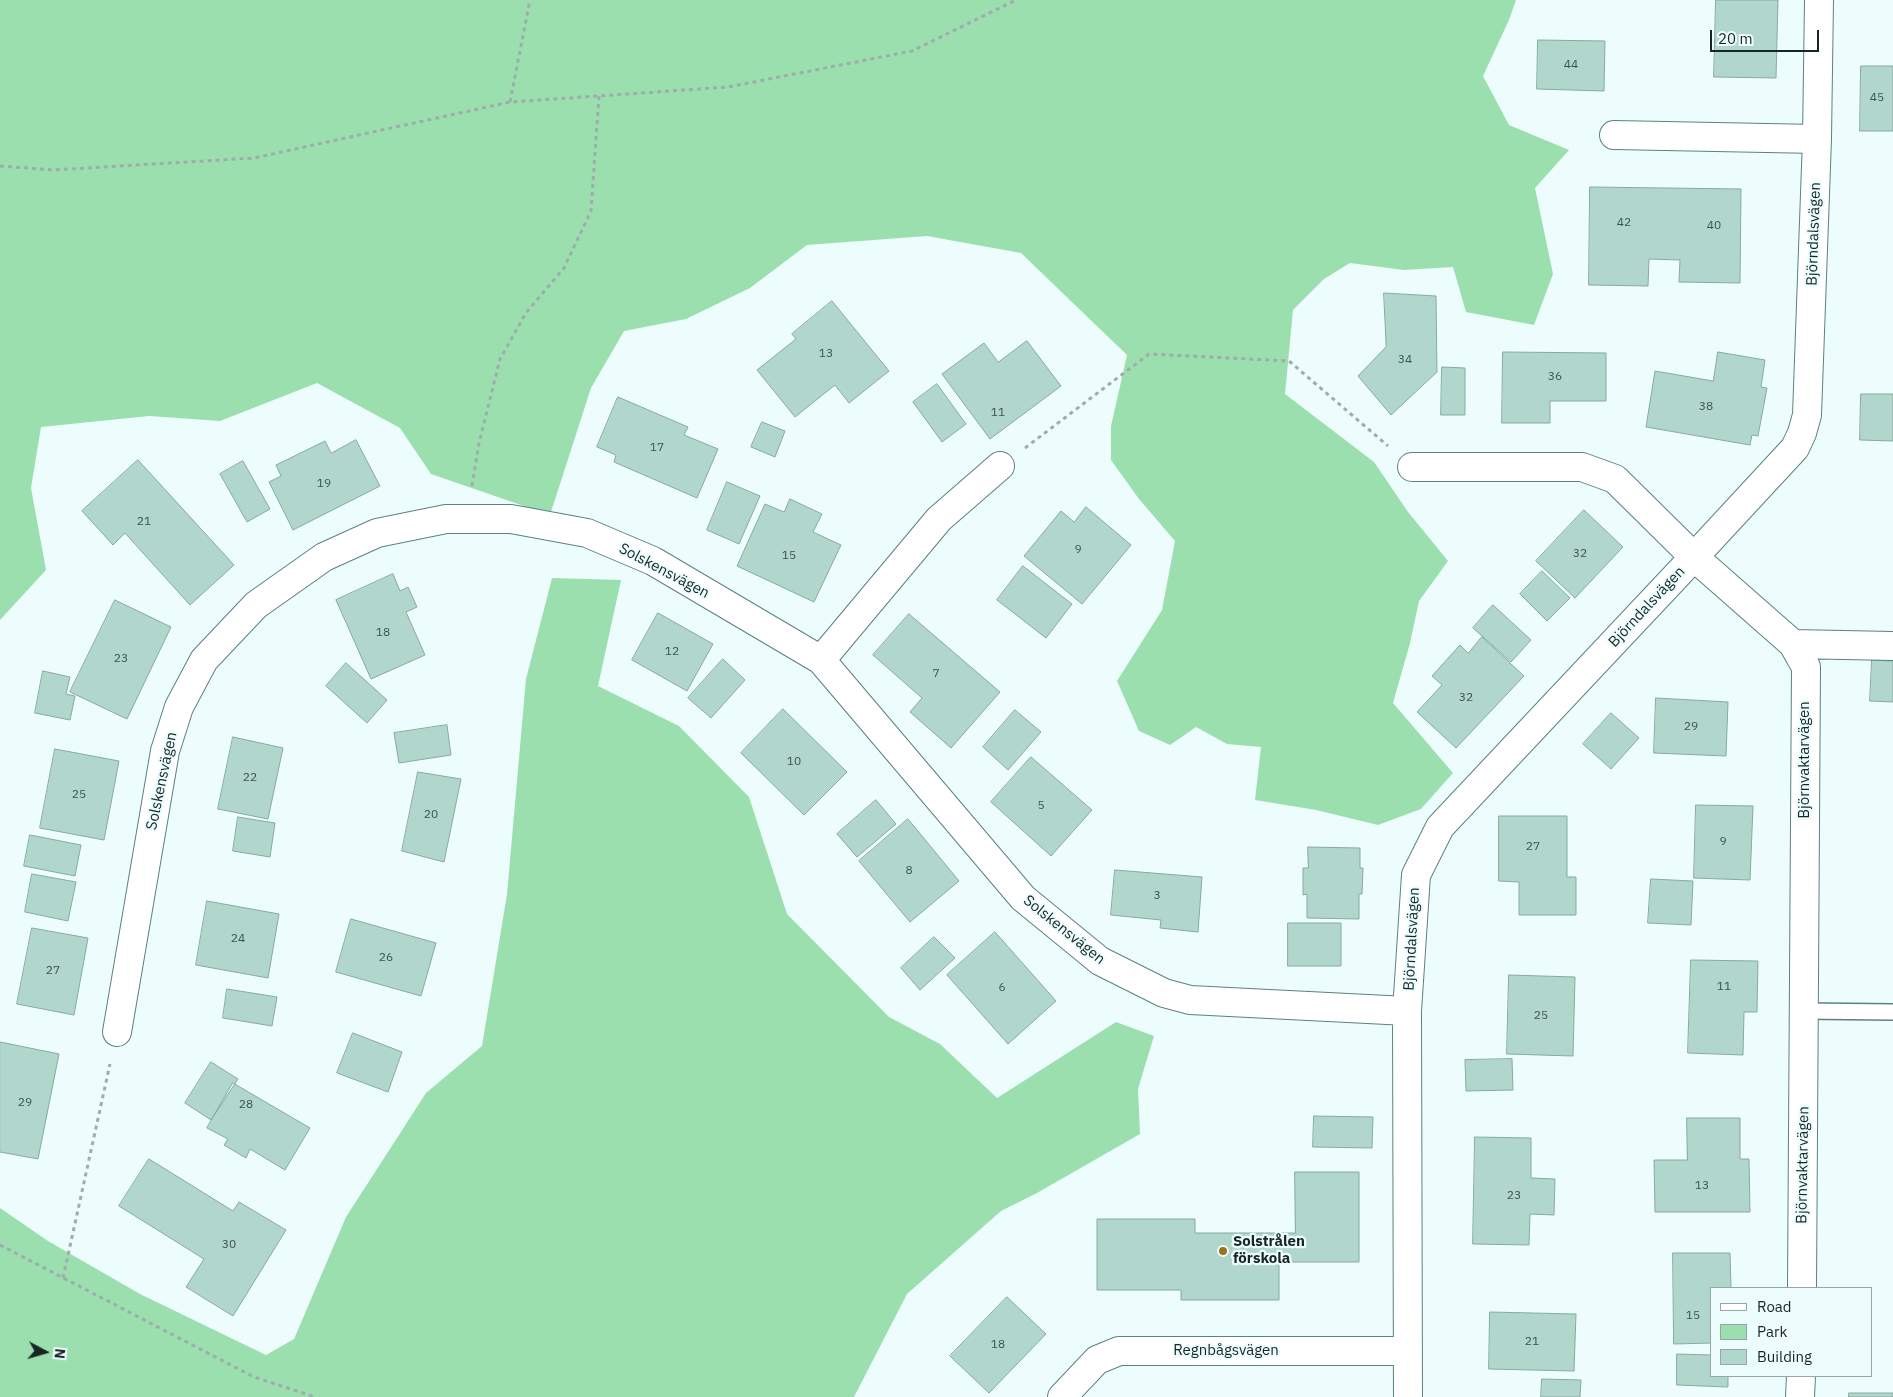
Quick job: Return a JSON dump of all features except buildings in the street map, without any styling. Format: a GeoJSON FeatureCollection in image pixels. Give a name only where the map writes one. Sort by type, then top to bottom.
{"type":"FeatureCollection","features":[{"type":"Feature","properties":{"kind":"street","name":"Björndalsvägen"},"geometry":{"type":"LineString","coordinates":[[1408,1397],[1408,1011],[1416,875],[1440,827],[1694,558],[1794,448],[1802,433],[1807,415],[1817,139],[1819,0]]}},
{"type":"Feature","properties":{"kind":"street"},"geometry":{"type":"LineString","coordinates":[[1614,135],[1817,139]]}},
{"type":"Feature","properties":{"kind":"street"},"geometry":{"type":"LineString","coordinates":[[821,660],[939,519],[1000,466]]}},
{"type":"Feature","properties":{"kind":"street","name":"Björndalsvägen"},"geometry":{"type":"LineString","coordinates":[[1412,467],[1582,467],[1615,478],[1694,558]]}},
{"type":"Feature","properties":{"kind":"street","name":"Solskensvägen"},"geometry":{"type":"LineString","coordinates":[[117,1032],[165,751],[179,707],[204,660],[256,605],[324,558],[377,533],[446,519],[511,519],[588,533],[653,561],[821,660],[1023,898],[1100,962],[1164,993],[1190,1000],[1408,1011]]}},
{"type":"Feature","properties":{"kind":"street","name":"Björnvaktarvägen"},"geometry":{"type":"LineString","coordinates":[[1694,558],[1793,644],[1806,667],[1802,1287]]}},
{"type":"Feature","properties":{"kind":"street"},"geometry":{"type":"LineString","coordinates":[[1793,644],[1893,646]]}},
{"type":"Feature","properties":{"kind":"street","name":"Regnbågsvägen"},"geometry":{"type":"LineString","coordinates":[[1062,1397],[1097,1360],[1119,1351],[1407,1352]]}},
{"type":"Feature","properties":{"kind":"street"},"geometry":{"type":"LineString","coordinates":[[1800,1397],[1801,1377]]}},
{"type":"Feature","properties":{"kind":"lane"},"geometry":{"type":"LineString","coordinates":[[1804,1011],[1893,1012]]}},
{"type":"Feature","properties":{"kind":"path"},"geometry":{"type":"LineString","coordinates":[[510,102],[530,0]]}},
{"type":"Feature","properties":{"kind":"path"},"geometry":{"type":"LineString","coordinates":[[0,166],[53,170],[254,158],[510,102],[728,87],[912,51],[1016,0]]}},
{"type":"Feature","properties":{"kind":"path"},"geometry":{"type":"LineString","coordinates":[[467,519],[479,444],[500,359],[526,313],[564,268],[591,212],[599,96]]}},
{"type":"Feature","properties":{"kind":"path"},"geometry":{"type":"LineString","coordinates":[[1000,466],[1149,354],[1289,361],[1412,467]]}},
{"type":"Feature","properties":{"kind":"path"},"geometry":{"type":"LineString","coordinates":[[63,1278],[117,1032]]}},
{"type":"Feature","properties":{"kind":"path"},"geometry":{"type":"LineString","coordinates":[[0,1245],[254,1377],[315,1397]]}},
{"type":"Feature","properties":{"kind":"green space"},"geometry":{"type":"Polygon","coordinates":[[[0,0],[1516,0],[1509,20],[1483,76],[1509,125],[1569,150],[1535,188],[1553,274],[1534,325],[1466,312],[1453,267],[1404,270],[1350,263],[1324,279],[1293,310],[1285,394],[1374,462],[1408,512],[1448,561],[1419,601],[1410,643],[1393,703],[1453,773],[1421,809],[1378,825],[1316,810],[1255,800],[1261,747],[1227,744],[1196,727],[1170,745],[1139,731],[1117,681],[1162,610],[1175,541],[1139,499],[1111,460],[1111,426],[1127,355],[1021,253],[927,236],[807,245],[750,288],[686,319],[624,331],[591,388],[550,515],[431,474],[400,428],[317,383],[220,421],[149,416],[41,427],[31,488],[46,570],[0,620],[0,0]]]}},
{"type":"Feature","properties":{"kind":"green space"},"geometry":{"type":"Polygon","coordinates":[[[552,578],[621,580],[598,686],[679,726],[749,797],[787,914],[889,1017],[940,1044],[997,1098],[1116,1022],[1154,1036],[1138,1089],[1140,1134],[1037,1193],[1001,1211],[907,1294],[854,1397],[0,1397],[0,1208],[48,1241],[140,1294],[266,1355],[294,1339],[346,1217],[426,1093],[482,1046],[507,894],[526,679],[552,578]]]}},
{"type":"Feature","properties":{"kind":"place","name":"Solstrålen förskola"},"geometry":{"type":"Point","coordinates":[1223,1251]}}]}
